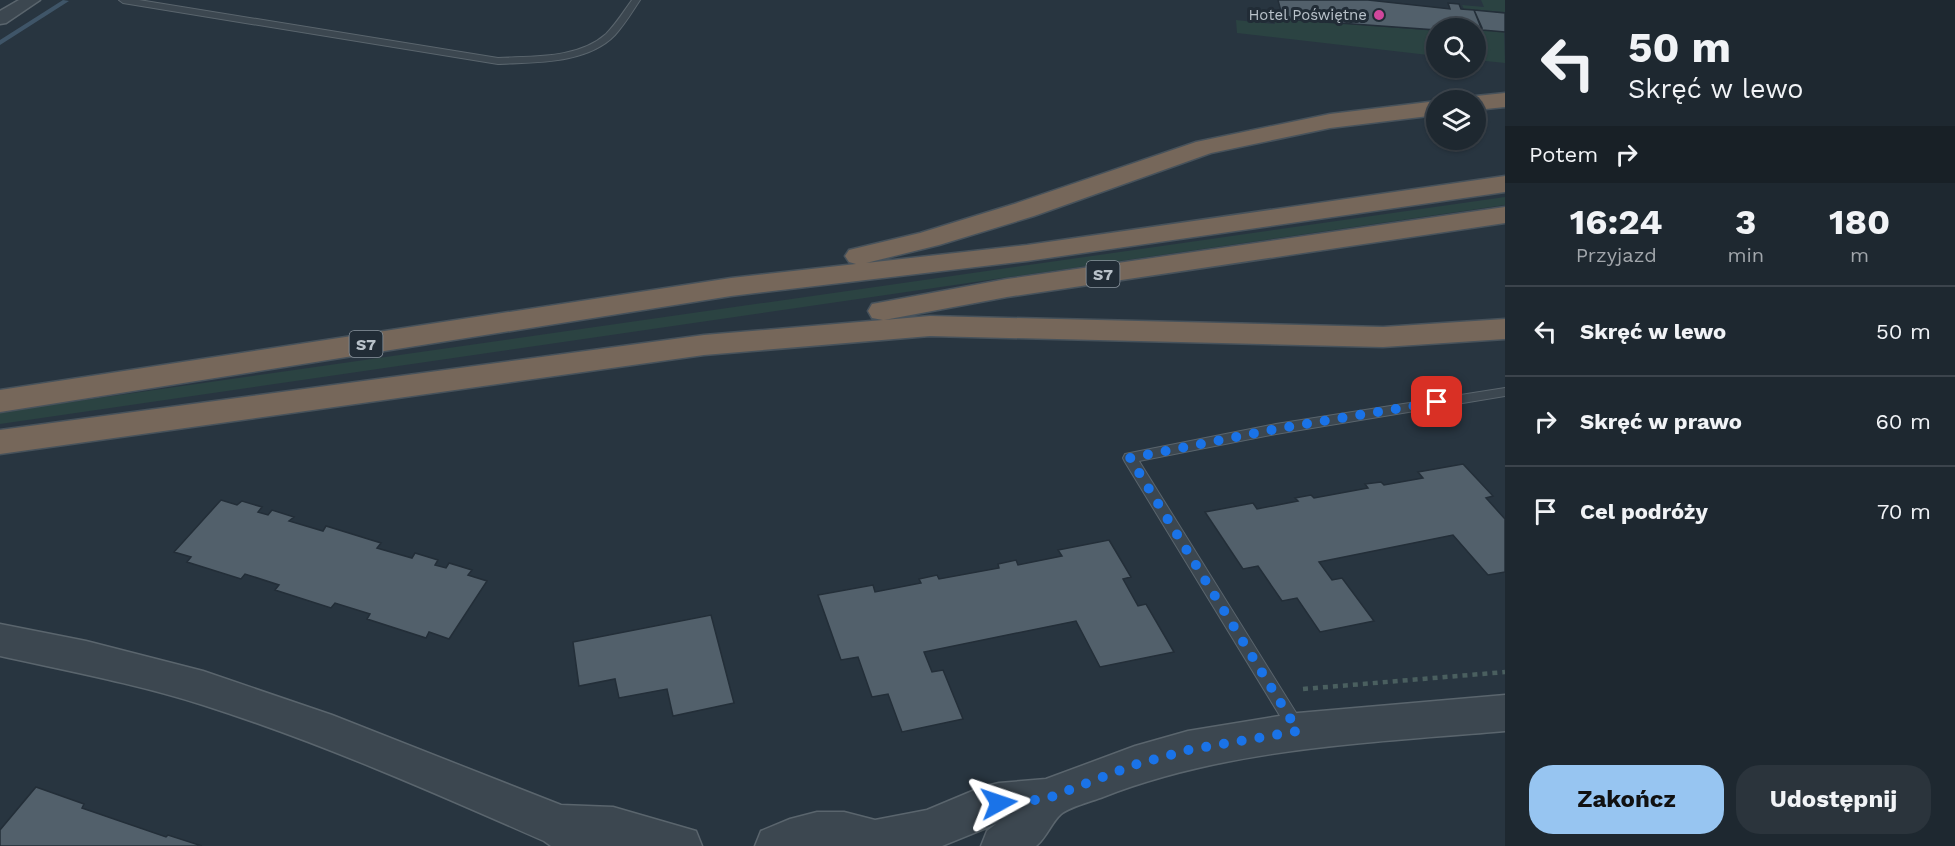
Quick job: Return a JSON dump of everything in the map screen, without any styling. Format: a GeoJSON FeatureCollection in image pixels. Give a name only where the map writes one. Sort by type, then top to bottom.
{"type":"FeatureCollection","features":[{"type":"Feature","properties":{"kind":"highway"},"geometry":{"type":"LineString","coordinates":[[1486,102],[1505,100]]}},
{"type":"Feature","properties":{"kind":"highway"},"geometry":{"type":"LineString","coordinates":[[731,287],[929,239],[1024,210],[1205,147],[1330,121],[1426,109]]}},
{"type":"Feature","properties":{"kind":"highway","name":"S7"},"geometry":{"type":"LineString","coordinates":[[0,401],[731,287],[1016,254],[1505,184]]}},
{"type":"Feature","properties":{"kind":"highway","name":"S7"},"geometry":{"type":"LineString","coordinates":[[0,442],[704,345],[1007,288],[1505,215]]}},
{"type":"Feature","properties":{"kind":"highway"},"geometry":{"type":"LineString","coordinates":[[704,345],[930,326],[1383,338],[1505,329]]}},
{"type":"Feature","properties":{"kind":"street"},"geometry":{"type":"LineString","coordinates":[[0,19],[31,0]]}},
{"type":"Feature","properties":{"kind":"street"},"geometry":{"type":"LineString","coordinates":[[0,640],[86,658],[203,688],[317,728],[572,836],[613,828],[680,846]]}},
{"type":"Feature","properties":{"kind":"street"},"geometry":{"type":"LineString","coordinates":[[777,846],[797,836],[823,831],[850,833],[880,844],[930,830],[982,807],[999,803],[1046,799],[1134,765],[1188,750],[1298,731],[1505,713]]}},
{"type":"Feature","properties":{"kind":"street"},"geometry":{"type":"LineString","coordinates":[[1003,846],[1028,825],[1046,799]]}},
{"type":"Feature","properties":{"kind":"lane"},"geometry":{"type":"LineString","coordinates":[[123,0],[498,61],[553,58],[587,49],[609,36],[636,0]]}},
{"type":"Feature","properties":{"kind":"lane"},"geometry":{"type":"LineString","coordinates":[[1298,731],[1130,458],[1276,429],[1505,392]]}},
{"type":"Feature","properties":{"kind":"path"},"geometry":{"type":"LineString","coordinates":[[1274,692],[1505,672]]}},
{"type":"Feature","properties":{"kind":"green space"},"geometry":{"type":"Polygon","coordinates":[[[1481,0],[1505,0],[1505,12],[1464,9],[1462,5],[1484,7],[1481,0]]]}},
{"type":"Feature","properties":{"kind":"green space"},"geometry":{"type":"Polygon","coordinates":[[[1273,18],[1426,30],[1426,55],[1237,33],[1236,20],[1275,24],[1273,18]]]}},
{"type":"Feature","properties":{"kind":"green space"},"geometry":{"type":"Polygon","coordinates":[[[1486,30],[1504,32],[1505,63],[1486,61],[1486,30]]]}},
{"type":"Feature","properties":{"kind":"green space"},"geometry":{"type":"Polygon","coordinates":[[[1505,197],[1505,205],[0,424],[0,412],[1505,197]]]}},
{"type":"Feature","properties":{"kind":"building","name":"Hotel Poświętne"},"geometry":{"type":"Polygon","coordinates":[[[1278,0],[1368,0],[1450,9],[1448,3],[1459,4],[1461,9],[1474,10],[1478,18],[1426,18],[1426,29],[1283,19],[1278,0]]]}},
{"type":"Feature","properties":{"kind":"building"},"geometry":{"type":"Polygon","coordinates":[[[1474,10],[1505,13],[1505,32],[1486,30],[1486,18],[1477,18],[1474,10]]]}},
{"type":"Feature","properties":{"kind":"building"},"geometry":{"type":"Polygon","coordinates":[[[1463,464],[1493,496],[1486,498],[1505,519],[1505,572],[1488,575],[1453,535],[1319,562],[1332,580],[1342,578],[1374,621],[1320,632],[1297,598],[1282,601],[1258,566],[1243,569],[1205,512],[1253,503],[1257,509],[1298,501],[1295,498],[1311,495],[1314,498],[1368,488],[1365,484],[1381,482],[1384,485],[1423,478],[1418,472],[1463,464]]]}},
{"type":"Feature","properties":{"kind":"building"},"geometry":{"type":"Polygon","coordinates":[[[221,500],[237,505],[242,501],[262,507],[258,512],[268,515],[272,510],[294,517],[289,521],[323,531],[326,526],[381,543],[377,548],[412,558],[415,553],[438,560],[435,565],[446,568],[449,563],[472,570],[468,575],[487,581],[449,639],[429,632],[426,638],[367,619],[370,614],[335,603],[331,608],[275,590],[279,585],[245,574],[241,579],[187,562],[191,557],[174,552],[221,500]]]}},
{"type":"Feature","properties":{"kind":"building"},"geometry":{"type":"Polygon","coordinates":[[[1109,540],[1131,577],[1123,579],[1138,606],[1146,604],[1174,652],[1100,667],[1076,621],[924,652],[932,672],[943,670],[963,719],[902,732],[888,694],[872,697],[858,657],[841,660],[818,595],[873,585],[875,592],[921,583],[919,579],[937,575],[939,579],[999,568],[998,564],[1016,560],[1018,565],[1062,556],[1058,550],[1109,540]]]}},
{"type":"Feature","properties":{"kind":"building"},"geometry":{"type":"Polygon","coordinates":[[[711,615],[734,703],[673,716],[667,689],[619,698],[615,679],[579,686],[573,642],[711,615]]]}},
{"type":"Feature","properties":{"kind":"building"},"geometry":{"type":"Polygon","coordinates":[[[36,787],[84,804],[82,808],[166,837],[168,835],[202,846],[0,846],[0,830],[36,787]]]}},
{"type":"Feature","properties":{"kind":"waterway"},"geometry":{"type":"LineString","coordinates":[[0,43],[66,1]]}},
{"type":"Feature","properties":{"kind":"place","name":"Hotel Poświętne"},"geometry":{"type":"Point","coordinates":[1379,15]}},
{"type":"Feature","properties":{"kind":"route"},"geometry":{"type":"LineString","coordinates":[[999,803],[1046,799],[1134,765],[1188,750],[1298,731],[1130,458],[1276,429],[1437,402]]}}]}
